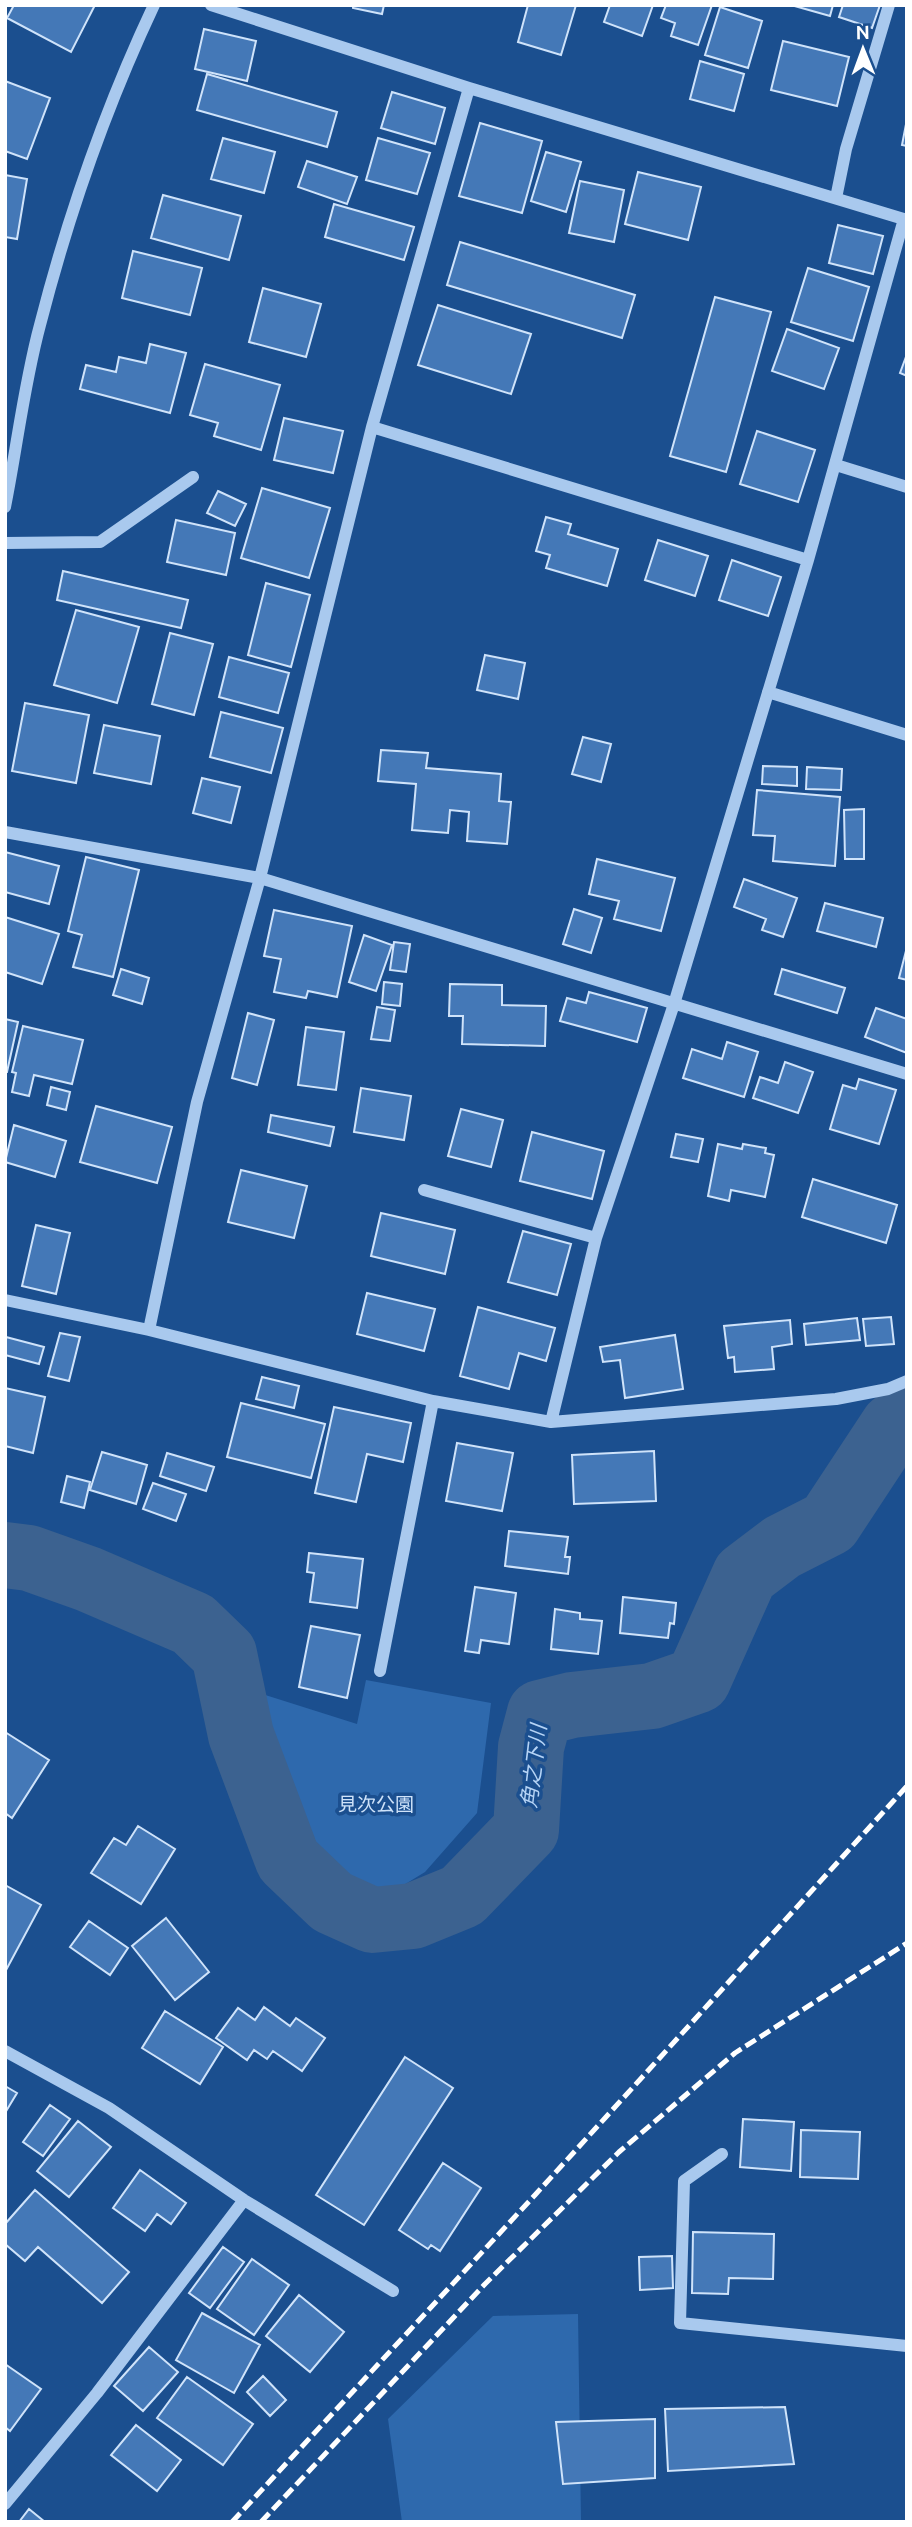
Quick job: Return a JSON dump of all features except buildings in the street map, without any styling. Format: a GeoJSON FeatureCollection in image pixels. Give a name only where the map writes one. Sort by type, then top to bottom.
{"type":"FeatureCollection","features":[{"type":"Feature","properties":{"kind":"street"},"geometry":{"type":"LineString","coordinates":[[5,507],[39,326],[98,138],[153,5]]}},
{"type":"Feature","properties":{"kind":"street"},"geometry":{"type":"LineString","coordinates":[[211,5],[469,88],[905,219],[836,465],[674,1004],[596,1238],[551,1422]]}},
{"type":"Feature","properties":{"kind":"street"},"geometry":{"type":"LineString","coordinates":[[836,198],[846,149],[889,5]]}},
{"type":"Feature","properties":{"kind":"street"},"geometry":{"type":"LineString","coordinates":[[149,1330],[197,1102],[260,878],[372,427],[469,88]]}},
{"type":"Feature","properties":{"kind":"street"},"geometry":{"type":"LineString","coordinates":[[372,427],[808,560]]}},
{"type":"Feature","properties":{"kind":"street"},"geometry":{"type":"LineString","coordinates":[[836,465],[907,487]]}},
{"type":"Feature","properties":{"kind":"street"},"geometry":{"type":"LineString","coordinates":[[5,543],[100,542],[193,477]]}},
{"type":"Feature","properties":{"kind":"street"},"geometry":{"type":"LineString","coordinates":[[768,692],[907,735]]}},
{"type":"Feature","properties":{"kind":"street"},"geometry":{"type":"LineString","coordinates":[[5,832],[260,878],[907,1074]]}},
{"type":"Feature","properties":{"kind":"street"},"geometry":{"type":"LineString","coordinates":[[424,1190],[596,1238]]}},
{"type":"Feature","properties":{"kind":"street"},"geometry":{"type":"LineString","coordinates":[[5,1300],[149,1330],[433,1401],[551,1422],[836,1399],[888,1389],[907,1381]]}},
{"type":"Feature","properties":{"kind":"street"},"geometry":{"type":"LineString","coordinates":[[380,1671],[433,1401]]}},
{"type":"Feature","properties":{"kind":"street"},"geometry":{"type":"LineString","coordinates":[[5,2050],[109,2108],[244,2200],[393,2291]]}},
{"type":"Feature","properties":{"kind":"street"},"geometry":{"type":"LineString","coordinates":[[722,2154],[684,2180],[680,2323],[907,2346]]}},
{"type":"Feature","properties":{"kind":"street"},"geometry":{"type":"LineString","coordinates":[[5,2504],[97,2393],[244,2200]]}},
{"type":"Feature","properties":{"kind":"green space","name":"見次公園"},"geometry":{"type":"Polygon","coordinates":[[[366,1680],[491,1703],[477,1813],[425,1872],[394,1891],[346,1884],[304,1851],[279,1812],[266,1766],[259,1693],[357,1724],[366,1680]]]}},
{"type":"Feature","properties":{"kind":"green space"},"geometry":{"type":"Polygon","coordinates":[[[578,2314],[581,2522],[402,2522],[388,2419],[493,2316],[578,2314]]]}},
{"type":"Feature","properties":{"kind":"waterway","name":"角之下川"},"geometry":{"type":"LineString","coordinates":[[5,1555],[29,1558],[88,1579],[193,1624],[224,1654],[241,1735],[288,1860],[332,1902],[372,1920],[413,1916],[462,1896],[526,1830],[531,1747],[540,1713],[572,1705],[652,1696],[698,1680],[745,1575],[782,1547],[829,1523],[893,1426],[907,1415]]}},
{"type":"Feature","properties":{"kind":"railway"},"geometry":{"type":"LineString","coordinates":[[232,2522],[535,2195],[907,1786]]}},
{"type":"Feature","properties":{"kind":"railway"},"geometry":{"type":"LineString","coordinates":[[261,2522],[485,2284],[619,2152],[735,2053],[907,1943]]}}]}
